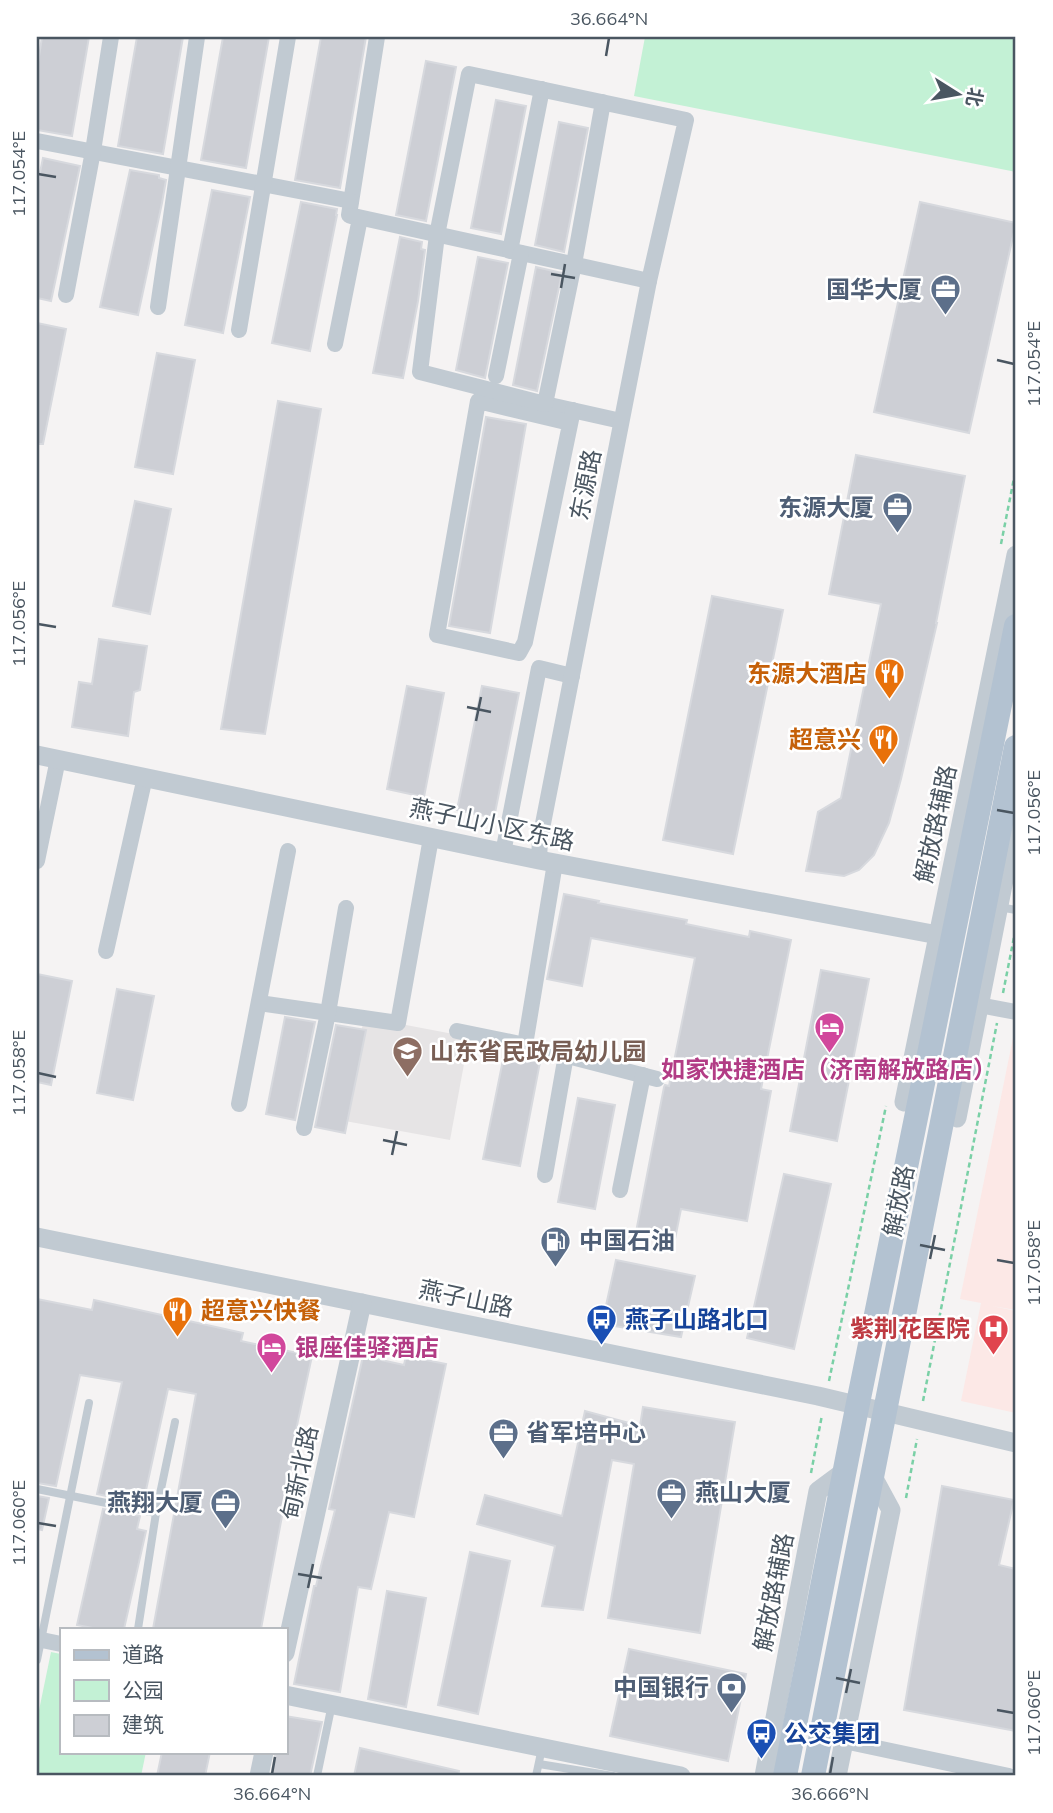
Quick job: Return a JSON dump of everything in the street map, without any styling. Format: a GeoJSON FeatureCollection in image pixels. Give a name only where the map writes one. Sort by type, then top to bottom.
{"type":"FeatureCollection","features":[{"type":"Feature","properties":{"kind":"main road","name":"解放路"},"geometry":{"type":"LineString","coordinates":[[785,1776],[1016,626]]}},
{"type":"Feature","properties":{"kind":"main road","name":"解放路"},"geometry":{"type":"LineString","coordinates":[[813,1776],[872,1475],[948,1125],[1016,747]]}},
{"type":"Feature","properties":{"kind":"main road"},"geometry":{"type":"LineString","coordinates":[[895,1104],[914,1126]]}},
{"type":"Feature","properties":{"kind":"street"},"geometry":{"type":"LineString","coordinates":[[66,295],[111,37]]}},
{"type":"Feature","properties":{"kind":"street"},"geometry":{"type":"LineString","coordinates":[[158,307],[197,37]]}},
{"type":"Feature","properties":{"kind":"street"},"geometry":{"type":"LineString","coordinates":[[239,331],[288,37]]}},
{"type":"Feature","properties":{"kind":"street"},"geometry":{"type":"LineString","coordinates":[[377,37],[349,215],[649,281]]}},
{"type":"Feature","properties":{"kind":"street"},"geometry":{"type":"LineString","coordinates":[[545,404],[603,102],[469,74],[437,235],[420,372],[545,404],[571,416]]}},
{"type":"Feature","properties":{"kind":"street"},"geometry":{"type":"LineString","coordinates":[[496,376],[541,89]]}},
{"type":"Feature","properties":{"kind":"street","name":"东源路"},"geometry":{"type":"LineString","coordinates":[[525,1045],[547,862],[540,839],[649,281],[686,120],[603,102]]}},
{"type":"Feature","properties":{"kind":"street"},"geometry":{"type":"LineString","coordinates":[[37,141],[351,201]]}},
{"type":"Feature","properties":{"kind":"street"},"geometry":{"type":"LineString","coordinates":[[335,344],[360,218]]}},
{"type":"Feature","properties":{"kind":"street"},"geometry":{"type":"LineString","coordinates":[[571,416],[525,642],[519,653],[437,635],[478,401],[621,421]]}},
{"type":"Feature","properties":{"kind":"street","name":"解放路辅路"},"geometry":{"type":"LineString","coordinates":[[895,1104],[939,935],[1008,551]]}},
{"type":"Feature","properties":{"kind":"street"},"geometry":{"type":"LineString","coordinates":[[503,853],[539,668],[572,676]]}},
{"type":"Feature","properties":{"kind":"street","name":"燕子山小区东路"},"geometry":{"type":"LineString","coordinates":[[37,755],[547,862],[939,935]]}},
{"type":"Feature","properties":{"kind":"street"},"geometry":{"type":"LineString","coordinates":[[37,861],[58,760]]}},
{"type":"Feature","properties":{"kind":"street"},"geometry":{"type":"LineString","coordinates":[[106,951],[145,777]]}},
{"type":"Feature","properties":{"kind":"street"},"geometry":{"type":"LineString","coordinates":[[948,1125],[979,1005],[1008,909],[1016,819]]}},
{"type":"Feature","properties":{"kind":"street"},"geometry":{"type":"LineString","coordinates":[[259,1003],[398,1023],[432,838]]}},
{"type":"Feature","properties":{"kind":"street"},"geometry":{"type":"LineString","coordinates":[[239,1104],[288,851]]}},
{"type":"Feature","properties":{"kind":"street"},"geometry":{"type":"LineString","coordinates":[[304,1128],[346,908]]}},
{"type":"Feature","properties":{"kind":"street"},"geometry":{"type":"LineString","coordinates":[[979,1005],[1016,1012]]}},
{"type":"Feature","properties":{"kind":"street"},"geometry":{"type":"LineString","coordinates":[[457,1031],[525,1045],[650,1077],[620,1190]]}},
{"type":"Feature","properties":{"kind":"street"},"geometry":{"type":"LineString","coordinates":[[545,1175],[566,1055]]}},
{"type":"Feature","properties":{"kind":"street","name":"燕子山路"},"geometry":{"type":"LineString","coordinates":[[37,1237],[885,1413],[1016,1443]]}},
{"type":"Feature","properties":{"kind":"street","name":"燕子山路"},"geometry":{"type":"LineString","coordinates":[[37,1245],[360,1306]]}},
{"type":"Feature","properties":{"kind":"street","name":"甸新北路"},"geometry":{"type":"LineString","coordinates":[[286,1628],[360,1306]]}},
{"type":"Feature","properties":{"kind":"street","name":"甸新北路"},"geometry":{"type":"LineString","coordinates":[[287,1644],[360,1306]]}},
{"type":"Feature","properties":{"kind":"street","name":"解放路辅路"},"geometry":{"type":"LineString","coordinates":[[764,1776],[818,1491],[845,1471]]}},
{"type":"Feature","properties":{"kind":"street"},"geometry":{"type":"LineString","coordinates":[[837,1776],[891,1510],[872,1475]]}},
{"type":"Feature","properties":{"kind":"street"},"geometry":{"type":"LineString","coordinates":[[39,1639],[60,1644]]}},
{"type":"Feature","properties":{"kind":"street"},"geometry":{"type":"LineString","coordinates":[[287,1695],[541,1756],[681,1776]]}},
{"type":"Feature","properties":{"kind":"street"},"geometry":{"type":"LineString","coordinates":[[844,1741],[1009,1776]]}},
{"type":"Feature","properties":{"kind":"street"},"geometry":{"type":"LineString","coordinates":[[258,1776],[264,1754]]}},
{"type":"Feature","properties":{"kind":"lane"},"geometry":{"type":"LineString","coordinates":[[37,1660],[39,1639],[89,1402]]}},
{"type":"Feature","properties":{"kind":"lane"},"geometry":{"type":"LineString","coordinates":[[138,1628],[156,1513],[174,1422]]}},
{"type":"Feature","properties":{"kind":"lane"},"geometry":{"type":"LineString","coordinates":[[37,1489],[156,1513]]}},
{"type":"Feature","properties":{"kind":"lane"},"geometry":{"type":"LineString","coordinates":[[317,1776],[332,1704]]}},
{"type":"Feature","properties":{"kind":"lane"},"geometry":{"type":"LineString","coordinates":[[536,1776],[541,1756],[613,1776]]}},
{"type":"Feature","properties":{"kind":"path"},"geometry":{"type":"LineString","coordinates":[[1008,551],[1016,468]]}},
{"type":"Feature","properties":{"kind":"path"},"geometry":{"type":"LineString","coordinates":[[1003,995],[1016,927]]}},
{"type":"Feature","properties":{"kind":"path"},"geometry":{"type":"LineString","coordinates":[[905,1501],[998,1022]]}},
{"type":"Feature","properties":{"kind":"path"},"geometry":{"type":"LineString","coordinates":[[811,1472],[824,1402],[895,1104]]}},
{"type":"Feature","properties":{"kind":"shaded area","name":"山东省民政局幼儿园"},"geometry":{"type":"Polygon","coordinates":[[[364,1017],[469,1037],[450,1140],[345,1121],[364,1017]]]}},
{"type":"Feature","properties":{"kind":"shaded area"},"geometry":{"type":"Polygon","coordinates":[[[1016,1023],[1016,1310],[992,1306],[1016,1311],[1016,1413],[961,1401],[981,1303],[960,1299],[1016,1023]]]}},
{"type":"Feature","properties":{"kind":"green space"},"geometry":{"type":"Polygon","coordinates":[[[645,37],[1016,37],[1016,172],[634,96],[645,37]]]}},
{"type":"Feature","properties":{"kind":"green space"},"geometry":{"type":"Polygon","coordinates":[[[51,1652],[60,1654],[60,1754],[146,1754],[141,1776],[37,1776],[37,1720],[51,1652]]]}},
{"type":"Feature","properties":{"kind":"building"},"geometry":{"type":"Polygon","coordinates":[[[42,37],[89,37],[72,136],[37,130],[37,69],[42,37]]]}},
{"type":"Feature","properties":{"kind":"building"},"geometry":{"type":"Polygon","coordinates":[[[137,37],[183,37],[163,154],[118,146],[137,37]]]}},
{"type":"Feature","properties":{"kind":"building"},"geometry":{"type":"Polygon","coordinates":[[[223,37],[269,37],[246,168],[201,160],[223,37]]]}},
{"type":"Feature","properties":{"kind":"building"},"geometry":{"type":"Polygon","coordinates":[[[321,37],[366,37],[340,188],[295,180],[321,37]]]}},
{"type":"Feature","properties":{"kind":"building"},"geometry":{"type":"Polygon","coordinates":[[[426,61],[456,67],[426,221],[396,215],[426,61]]]}},
{"type":"Feature","properties":{"kind":"building"},"geometry":{"type":"Polygon","coordinates":[[[496,100],[526,106],[501,234],[471,228],[496,100]]]}},
{"type":"Feature","properties":{"kind":"building"},"geometry":{"type":"Polygon","coordinates":[[[559,122],[588,128],[564,252],[535,245],[559,122]]]}},
{"type":"Feature","properties":{"kind":"building"},"geometry":{"type":"Polygon","coordinates":[[[43,158],[80,166],[51,301],[37,298],[37,187],[43,158]]]}},
{"type":"Feature","properties":{"kind":"building"},"geometry":{"type":"Polygon","coordinates":[[[130,170],[159,175],[159,178],[166,180],[138,315],[100,307],[130,170]]]}},
{"type":"Feature","properties":{"kind":"building"},"geometry":{"type":"Polygon","coordinates":[[[212,190],[250,197],[223,333],[185,325],[212,190]]]}},
{"type":"Feature","properties":{"kind":"building"},"geometry":{"type":"Polygon","coordinates":[[[301,202],[337,209],[310,351],[272,343],[301,202]]]}},
{"type":"Feature","properties":{"kind":"building","name":"国华大厦"},"geometry":{"type":"Polygon","coordinates":[[[920,202],[1016,223],[969,433],[874,412],[920,202]]]}},
{"type":"Feature","properties":{"kind":"building"},"geometry":{"type":"Polygon","coordinates":[[[400,237],[422,242],[421,249],[425,250],[403,378],[373,373],[400,237]]]}},
{"type":"Feature","properties":{"kind":"building"},"geometry":{"type":"Polygon","coordinates":[[[478,257],[508,263],[485,378],[456,370],[478,257]]]}},
{"type":"Feature","properties":{"kind":"building"},"geometry":{"type":"Polygon","coordinates":[[[536,267],[562,273],[537,391],[513,385],[536,267]]]}},
{"type":"Feature","properties":{"kind":"building"},"geometry":{"type":"Polygon","coordinates":[[[37,323],[66,329],[43,444],[37,444],[37,323]]]}},
{"type":"Feature","properties":{"kind":"building"},"geometry":{"type":"Polygon","coordinates":[[[157,353],[195,360],[173,474],[135,467],[157,353]]]}},
{"type":"Feature","properties":{"kind":"building"},"geometry":{"type":"Polygon","coordinates":[[[278,401],[321,409],[265,734],[221,729],[278,401]]]}},
{"type":"Feature","properties":{"kind":"building"},"geometry":{"type":"Polygon","coordinates":[[[486,417],[526,424],[490,633],[449,626],[486,417]]]}},
{"type":"Feature","properties":{"kind":"building"},"geometry":{"type":"Polygon","coordinates":[[[856,455],[965,476],[937,623],[889,823],[874,855],[859,870],[844,876],[806,871],[818,812],[841,798],[881,604],[829,594],[856,455]]]}},
{"type":"Feature","properties":{"kind":"building"},"geometry":{"type":"Polygon","coordinates":[[[135,501],[171,509],[150,614],[113,606],[135,501]]]}},
{"type":"Feature","properties":{"kind":"building"},"geometry":{"type":"Polygon","coordinates":[[[712,596],[783,610],[733,854],[663,840],[712,596]]]}},
{"type":"Feature","properties":{"kind":"building"},"geometry":{"type":"Polygon","coordinates":[[[99,639],[147,646],[140,690],[134,692],[128,736],[72,727],[79,682],[92,684],[99,639]]]}},
{"type":"Feature","properties":{"kind":"building"},"geometry":{"type":"Polygon","coordinates":[[[407,686],[444,693],[424,797],[387,789],[407,686]]]}},
{"type":"Feature","properties":{"kind":"building"},"geometry":{"type":"Polygon","coordinates":[[[482,686],[519,693],[494,818],[457,810],[482,686]]]}},
{"type":"Feature","properties":{"kind":"building"},"geometry":{"type":"Polygon","coordinates":[[[564,894],[687,920],[686,924],[749,937],[750,931],[791,940],[761,1089],[771,1091],[747,1221],[681,1209],[675,1239],[636,1232],[664,1087],[669,1086],[695,958],[591,938],[582,986],[547,979],[564,894]]]}},
{"type":"Feature","properties":{"kind":"building","name":"如家快捷酒店（济南解放路店）"},"geometry":{"type":"Polygon","coordinates":[[[821,970],[869,979],[837,1141],[790,1131],[821,970]]]}},
{"type":"Feature","properties":{"kind":"building"},"geometry":{"type":"Polygon","coordinates":[[[37,974],[72,981],[51,1085],[37,1082],[37,974]]]}},
{"type":"Feature","properties":{"kind":"building"},"geometry":{"type":"Polygon","coordinates":[[[117,989],[154,996],[133,1100],[97,1093],[117,989]]]}},
{"type":"Feature","properties":{"kind":"building"},"geometry":{"type":"Polygon","coordinates":[[[285,1017],[315,1022],[295,1120],[266,1114],[285,1017]]]}},
{"type":"Feature","properties":{"kind":"building"},"geometry":{"type":"Polygon","coordinates":[[[336,1025],[366,1030],[345,1133],[315,1127],[336,1025]]]}},
{"type":"Feature","properties":{"kind":"building"},"geometry":{"type":"Polygon","coordinates":[[[504,1055],[540,1062],[520,1166],[483,1159],[504,1055]]]}},
{"type":"Feature","properties":{"kind":"building"},"geometry":{"type":"Polygon","coordinates":[[[578,1098],[615,1105],[595,1209],[558,1202],[578,1098]]]}},
{"type":"Feature","properties":{"kind":"building"},"geometry":{"type":"Polygon","coordinates":[[[784,1174],[831,1184],[794,1349],[747,1338],[784,1174]]]}},
{"type":"Feature","properties":{"kind":"building"},"geometry":{"type":"Polygon","coordinates":[[[616,1260],[695,1276],[681,1337],[602,1324],[616,1260]]]}},
{"type":"Feature","properties":{"kind":"building"},"geometry":{"type":"Polygon","coordinates":[[[37,1299],[92,1310],[94,1300],[243,1333],[241,1341],[312,1356],[296,1430],[261,1628],[153,1628],[196,1394],[168,1389],[143,1504],[97,1494],[122,1382],[80,1375],[56,1486],[37,1483],[37,1299]]]}},
{"type":"Feature","properties":{"kind":"building"},"geometry":{"type":"Polygon","coordinates":[[[363,1356],[404,1365],[406,1356],[446,1364],[414,1517],[389,1512],[371,1589],[358,1587],[340,1692],[294,1684],[314,1586],[335,1510],[329,1509],[363,1356]]]}},
{"type":"Feature","properties":{"kind":"building","name":"燕山大厦"},"geometry":{"type":"Polygon","coordinates":[[[643,1407],[735,1422],[700,1633],[608,1618],[634,1464],[612,1460],[583,1610],[542,1606],[555,1546],[477,1524],[485,1495],[562,1516],[585,1411],[640,1426],[643,1407]]]}},
{"type":"Feature","properties":{"kind":"building"},"geometry":{"type":"Polygon","coordinates":[[[942,1486],[1014,1500],[999,1565],[1016,1569],[1016,1731],[904,1710],[942,1486]]]}},
{"type":"Feature","properties":{"kind":"building"},"geometry":{"type":"Polygon","coordinates":[[[37,1496],[49,1498],[42,1530],[37,1529],[37,1496]]]}},
{"type":"Feature","properties":{"kind":"building"},"geometry":{"type":"Polygon","coordinates":[[[103,1509],[140,1516],[137,1529],[146,1531],[124,1628],[77,1625],[103,1509]]]}},
{"type":"Feature","properties":{"kind":"building"},"geometry":{"type":"Polygon","coordinates":[[[470,1552],[510,1561],[478,1714],[438,1705],[470,1552]]]}},
{"type":"Feature","properties":{"kind":"building"},"geometry":{"type":"Polygon","coordinates":[[[387,1591],[426,1598],[406,1707],[368,1699],[387,1591]]]}},
{"type":"Feature","properties":{"kind":"building"},"geometry":{"type":"Polygon","coordinates":[[[629,1649],[746,1674],[728,1761],[610,1736],[629,1649]]]}},
{"type":"Feature","properties":{"kind":"building"},"geometry":{"type":"Polygon","coordinates":[[[287,1716],[322,1722],[310,1776],[271,1776],[276,1754],[287,1754],[287,1716]]]}},
{"type":"Feature","properties":{"kind":"building"},"geometry":{"type":"Polygon","coordinates":[[[360,1748],[459,1771],[458,1776],[354,1776],[360,1748]]]}},
{"type":"Feature","properties":{"kind":"building"},"geometry":{"type":"Polygon","coordinates":[[[162,1754],[210,1754],[205,1776],[157,1776],[162,1754]]]}},
{"type":"Feature","properties":{"kind":"place","name":"国华大厦"},"geometry":{"type":"Point","coordinates":[945,317]}},
{"type":"Feature","properties":{"kind":"place","name":"东源大厦"},"geometry":{"type":"Point","coordinates":[897,535]}},
{"type":"Feature","properties":{"kind":"place","name":"东源大酒店"},"geometry":{"type":"Point","coordinates":[890,701]}},
{"type":"Feature","properties":{"kind":"place","name":"超意兴"},"geometry":{"type":"Point","coordinates":[884,767]}},
{"type":"Feature","properties":{"kind":"place","name":"如家快捷酒店（济南解放路店）"},"geometry":{"type":"Point","coordinates":[829,1055]}},
{"type":"Feature","properties":{"kind":"place","name":"山东省民政局幼儿园"},"geometry":{"type":"Point","coordinates":[407,1079]}},
{"type":"Feature","properties":{"kind":"place","name":"中国石油"},"geometry":{"type":"Point","coordinates":[556,1268]}},
{"type":"Feature","properties":{"kind":"place","name":"超意兴快餐"},"geometry":{"type":"Point","coordinates":[178,1338]}},
{"type":"Feature","properties":{"kind":"place","name":"燕子山路北口"},"geometry":{"type":"Point","coordinates":[602,1347]}},
{"type":"Feature","properties":{"kind":"place","name":"紫荆花医院"},"geometry":{"type":"Point","coordinates":[993,1356]}},
{"type":"Feature","properties":{"kind":"place","name":"银座佳驿酒店"},"geometry":{"type":"Point","coordinates":[272,1375]}},
{"type":"Feature","properties":{"kind":"place","name":"省军培中心"},"geometry":{"type":"Point","coordinates":[503,1460]}},
{"type":"Feature","properties":{"kind":"place","name":"燕山大厦"},"geometry":{"type":"Point","coordinates":[672,1520]}},
{"type":"Feature","properties":{"kind":"place","name":"燕翔大厦"},"geometry":{"type":"Point","coordinates":[226,1530]}},
{"type":"Feature","properties":{"kind":"place","name":"中国银行"},"geometry":{"type":"Point","coordinates":[732,1715]}},
{"type":"Feature","properties":{"kind":"place","name":"公交集团"},"geometry":{"type":"Point","coordinates":[761,1761]}}]}
